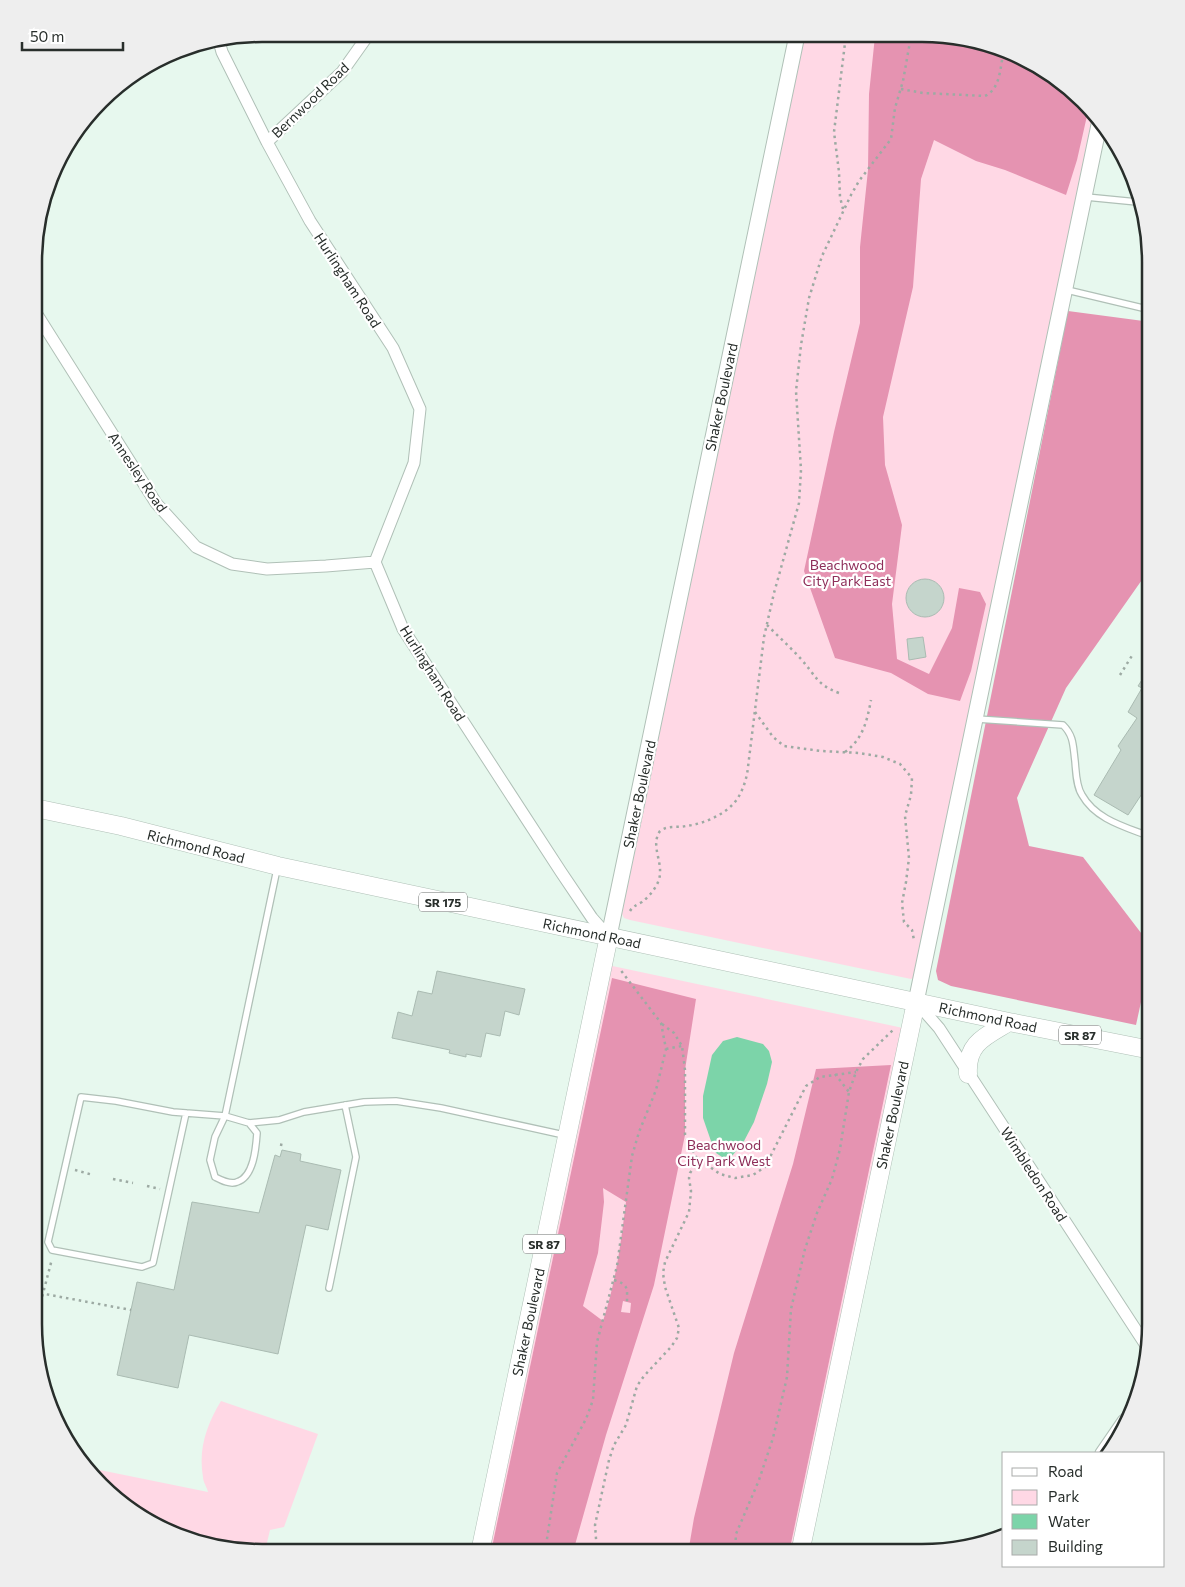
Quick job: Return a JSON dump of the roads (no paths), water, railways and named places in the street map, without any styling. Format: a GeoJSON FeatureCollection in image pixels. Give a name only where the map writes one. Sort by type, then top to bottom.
{"type":"FeatureCollection","features":[{"type":"Feature","properties":{"kind":"main road","name":"Shaker Boulevard"},"geometry":{"type":"LineString","coordinates":[[482,1544],[796,42]]}},
{"type":"Feature","properties":{"kind":"main road","name":"Shaker Boulevard"},"geometry":{"type":"LineString","coordinates":[[802,1544],[1098,130]]}},
{"type":"Feature","properties":{"kind":"main road","name":"Richmond Road"},"geometry":{"type":"LineString","coordinates":[[42,809],[121,826],[278,866],[1009,1022],[1142,1048]]}},
{"type":"Feature","properties":{"kind":"main road"},"geometry":{"type":"LineString","coordinates":[[968,1074],[968,1061],[975,1044],[1009,1022]]}},
{"type":"Feature","properties":{"kind":"street","name":"Bernwood Road"},"geometry":{"type":"LineString","coordinates":[[267,142],[342,72],[363,42]]}},
{"type":"Feature","properties":{"kind":"street","name":"Hurlingham Road"},"geometry":{"type":"LineString","coordinates":[[221,47],[267,142],[310,221],[393,348],[420,409],[414,463],[374,562],[403,629],[569,884],[592,918],[609,936]]}},
{"type":"Feature","properties":{"kind":"street","name":"Annesley Road"},"geometry":{"type":"LineString","coordinates":[[42,322],[156,503],[196,547],[232,564],[267,569],[374,562]]}},
{"type":"Feature","properties":{"kind":"street","name":"Wimbledon Road"},"geometry":{"type":"LineString","coordinates":[[916,1002],[939,1028],[1142,1339]]}},
{"type":"Feature","properties":{"kind":"lane"},"geometry":{"type":"LineString","coordinates":[[1084,197],[1134,202]]}},
{"type":"Feature","properties":{"kind":"lane"},"geometry":{"type":"LineString","coordinates":[[1065,289],[1142,308]]}},
{"type":"Feature","properties":{"kind":"lane"},"geometry":{"type":"LineString","coordinates":[[974,719],[1063,725],[1070,732],[1074,743],[1077,779],[1081,794],[1095,812],[1113,822],[1142,833]]}},
{"type":"Feature","properties":{"kind":"lane"},"geometry":{"type":"LineString","coordinates":[[249,1123],[257,1132],[252,1164],[245,1178],[236,1183],[225,1182],[215,1177],[210,1160],[215,1136],[225,1116],[278,866]]}},
{"type":"Feature","properties":{"kind":"lane"},"geometry":{"type":"LineString","coordinates":[[186,1113],[153,1262],[142,1267],[52,1250],[48,1242],[81,1097],[116,1101],[173,1112],[186,1113],[225,1116],[249,1123],[280,1120],[304,1112],[364,1102],[396,1101],[442,1108],[567,1136]]}},
{"type":"Feature","properties":{"kind":"lane"},"geometry":{"type":"LineString","coordinates":[[329,1288],[356,1157],[345,1105]]}},
{"type":"Feature","properties":{"kind":"water"},"geometry":{"type":"Polygon","coordinates":[[[737,1037],[763,1044],[769,1051],[772,1062],[767,1084],[754,1122],[743,1143],[732,1156],[722,1157],[716,1153],[703,1118],[703,1096],[712,1055],[723,1041],[737,1037]]]}},
{"type":"Feature","properties":{"kind":"park label","name":"Beachwood City Park East"},"geometry":{"type":"Point","coordinates":[847,572]}},
{"type":"Feature","properties":{"kind":"park label","name":"Beachwood City Park West"},"geometry":{"type":"Point","coordinates":[724,1152]}}]}
